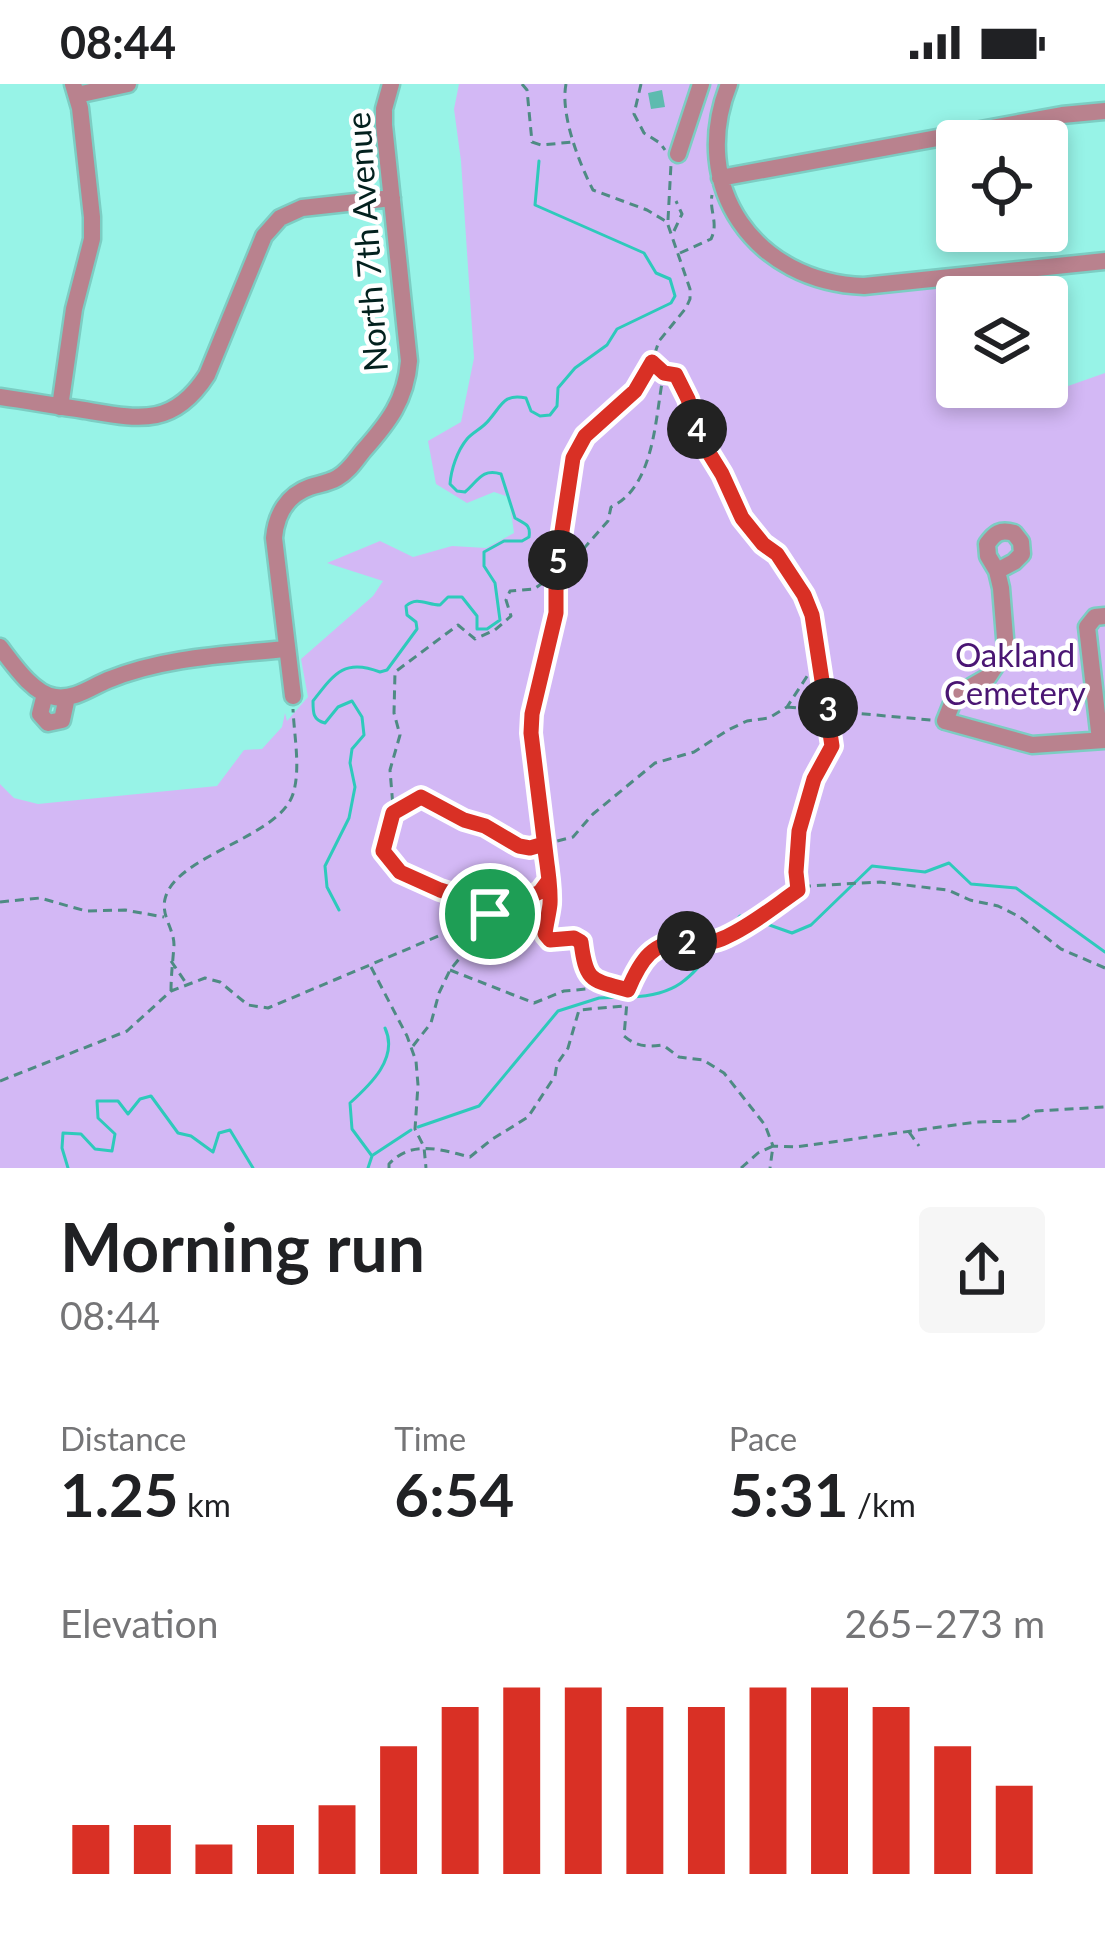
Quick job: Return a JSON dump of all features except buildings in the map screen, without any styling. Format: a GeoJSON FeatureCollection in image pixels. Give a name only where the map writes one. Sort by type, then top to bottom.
{"type":"FeatureCollection","features":[{"type":"Feature","properties":{"kind":"street"},"geometry":{"type":"LineString","coordinates":[[60,406],[74,310],[92,239],[75,89],[128,84]]}},
{"type":"Feature","properties":{"kind":"street","name":"North 7th Avenue"},"geometry":{"type":"LineString","coordinates":[[293,696],[274,538],[282,509],[299,492],[347,471],[392,417],[408,377],[384,125],[391,84]]}},
{"type":"Feature","properties":{"kind":"street"},"geometry":{"type":"LineString","coordinates":[[678,154],[701,84]]}},
{"type":"Feature","properties":{"kind":"street"},"geometry":{"type":"LineString","coordinates":[[729,84],[717,124],[721,181],[734,214],[758,245],[789,268],[825,282],[864,286],[1105,261]]}},
{"type":"Feature","properties":{"kind":"street"},"geometry":{"type":"LineString","coordinates":[[721,181],[1105,110]]}},
{"type":"Feature","properties":{"kind":"street"},"geometry":{"type":"LineString","coordinates":[[0,397],[135,419],[176,408],[207,375],[271,226],[302,208],[392,198]]}},
{"type":"Feature","properties":{"kind":"street"},"geometry":{"type":"LineString","coordinates":[[997,571],[1006,650],[988,677],[955,696],[945,721],[1032,745],[1102,740],[1087,627],[1095,617],[1105,616]]}},
{"type":"Feature","properties":{"kind":"street"},"geometry":{"type":"LineString","coordinates":[[0,647],[35,688],[67,697],[153,664],[285,649]]}},
{"type":"Feature","properties":{"kind":"street"},"geometry":{"type":"LineString","coordinates":[[45,694],[40,713],[48,723],[62,720],[67,697]]}},
{"type":"Feature","properties":{"kind":"path"},"geometry":{"type":"LineString","coordinates":[[522,84],[532,142],[574,142]]}},
{"type":"Feature","properties":{"kind":"path"},"geometry":{"type":"LineString","coordinates":[[566,84],[565,104],[574,142],[593,190],[668,222]]}},
{"type":"Feature","properties":{"kind":"path"},"geometry":{"type":"LineString","coordinates":[[611,987],[589,974],[581,942],[550,940],[545,934],[549,880],[531,733],[556,613],[556,571],[573,458],[585,436],[635,391],[659,341],[690,299],[668,222],[671,160],[660,143],[644,133],[634,114],[641,84]]}},
{"type":"Feature","properties":{"kind":"path"},"geometry":{"type":"LineString","coordinates":[[679,254],[711,239],[716,221],[712,196],[721,181]]}},
{"type":"Feature","properties":{"kind":"path"},"geometry":{"type":"LineString","coordinates":[[673,233],[682,214],[676,202]]}},
{"type":"Feature","properties":{"kind":"path"},"geometry":{"type":"LineString","coordinates":[[652,362],[664,373],[676,375],[701,440],[742,518],[777,554],[804,595],[816,632],[832,746],[814,779],[799,831],[798,890]]}},
{"type":"Feature","properties":{"kind":"path"},"geometry":{"type":"LineString","coordinates":[[490,914],[485,904],[400,872],[383,851],[393,813],[390,770],[400,735],[394,713],[395,672],[458,625],[476,639],[495,630],[511,616],[506,600],[510,591],[534,589],[572,562],[608,521],[611,506],[625,500],[643,469],[650,454],[664,373]]}},
{"type":"Feature","properties":{"kind":"path"},"geometry":{"type":"LineString","coordinates":[[393,813],[421,797],[519,846],[530,848],[573,837],[593,814],[655,764],[694,752],[728,730],[769,718],[787,707],[820,657]]}},
{"type":"Feature","properties":{"kind":"path"},"geometry":{"type":"LineString","coordinates":[[171,992],[174,941],[164,907],[166,894],[172,884],[272,820],[291,800],[296,772],[293,696]]}},
{"type":"Feature","properties":{"kind":"path"},"geometry":{"type":"LineString","coordinates":[[787,707],[945,721]]}},
{"type":"Feature","properties":{"kind":"path"},"geometry":{"type":"LineString","coordinates":[[770,1168],[773,1146],[765,1125],[724,1073],[703,1060],[679,1057],[663,1045],[645,1047],[624,1036],[628,990],[652,949],[670,942],[708,943],[725,938],[808,886],[863,883],[947,890],[998,906],[1061,949],[1105,968]]}},
{"type":"Feature","properties":{"kind":"path"},"geometry":{"type":"LineString","coordinates":[[0,1082],[127,1031],[187,984],[210,979],[248,1005],[268,1008],[547,886]]}},
{"type":"Feature","properties":{"kind":"path"},"geometry":{"type":"LineString","coordinates":[[0,902],[40,898],[86,910],[125,910],[166,918]]}},
{"type":"Feature","properties":{"kind":"path"},"geometry":{"type":"LineString","coordinates":[[412,1047],[430,1023],[450,970],[500,910]]}},
{"type":"Feature","properties":{"kind":"path"},"geometry":{"type":"LineString","coordinates":[[170,960],[187,984]]}},
{"type":"Feature","properties":{"kind":"path"},"geometry":{"type":"LineString","coordinates":[[370,965],[416,1061],[415,1129],[424,1147],[426,1168]]}},
{"type":"Feature","properties":{"kind":"path"},"geometry":{"type":"LineString","coordinates":[[450,970],[534,1003],[564,991],[628,990]]}},
{"type":"Feature","properties":{"kind":"path"},"geometry":{"type":"LineString","coordinates":[[389,1168],[396,1156],[424,1147],[470,1157],[528,1118],[555,1076],[579,1010],[626,1006]]}},
{"type":"Feature","properties":{"kind":"path"},"geometry":{"type":"LineString","coordinates":[[741,1168],[773,1146],[1019,1121],[1036,1112],[1105,1107]]}},
{"type":"Feature","properties":{"kind":"path"},"geometry":{"type":"LineString","coordinates":[[908,1131],[919,1146]]}},
{"type":"Feature","properties":{"kind":"green space","name":"Oakland Cemetery"},"geometry":{"type":"Polygon","coordinates":[[[459,84],[730,84],[709,144],[720,201],[758,245],[825,282],[936,277],[936,408],[1068,408],[1068,386],[1105,373],[1105,1168],[0,1168],[0,784],[14,798],[38,804],[217,786],[244,750],[262,749],[282,727],[285,713],[287,721],[308,697],[301,659],[373,596],[383,581],[327,563],[380,541],[413,557],[452,546],[486,548],[514,533],[509,497],[494,492],[467,503],[436,484],[428,441],[461,422],[474,358],[454,109],[459,84]]]}},
{"type":"Feature","properties":{"kind":"waterway"},"geometry":{"type":"LineString","coordinates":[[339,910],[327,887],[325,866],[349,818],[355,787],[350,763],[352,749],[364,735],[362,717],[352,701],[338,707],[325,723],[314,715],[313,701],[341,671],[357,667],[387,670],[417,629],[407,615],[410,603],[440,605],[448,597],[462,597],[477,616],[477,629],[487,629],[500,620],[495,583],[484,566],[484,552],[504,541],[522,541],[529,537],[529,529],[515,518],[501,474],[485,474],[465,492],[450,484],[460,449],[508,399],[526,398],[531,411],[550,415],[557,406],[558,388],[575,368],[607,345],[617,329],[671,303],[675,296],[670,279],[656,273],[644,253],[535,205],[539,161]]}},
{"type":"Feature","properties":{"kind":"waterway"},"geometry":{"type":"LineString","coordinates":[[758,921],[792,933],[811,925],[872,866],[925,872],[949,863],[971,884],[1016,888],[1105,952]]}},
{"type":"Feature","properties":{"kind":"waterway"},"geometry":{"type":"LineString","coordinates":[[725,935],[740,916],[750,919]]}},
{"type":"Feature","properties":{"kind":"waterway"},"geometry":{"type":"LineString","coordinates":[[631,997],[683,982],[719,942]]}},
{"type":"Feature","properties":{"kind":"waterway"},"geometry":{"type":"LineString","coordinates":[[418,1127],[479,1106],[558,1011],[599,998],[623,997]]}},
{"type":"Feature","properties":{"kind":"waterway"},"geometry":{"type":"LineString","coordinates":[[368,1168],[372,1156],[352,1129],[350,1103],[385,1060],[385,1028]]}},
{"type":"Feature","properties":{"kind":"waterway"},"geometry":{"type":"LineString","coordinates":[[68,1168],[63,1133],[81,1134],[95,1149],[112,1151],[115,1134],[98,1118],[97,1101],[118,1101],[128,1114],[140,1099],[151,1096],[178,1133],[213,1152],[219,1133],[230,1130],[253,1168]]}},
{"type":"Feature","properties":{"kind":"waterway"},"geometry":{"type":"LineString","coordinates":[[373,1155],[411,1130]]}},
{"type":"Feature","properties":{"kind":"route"},"geometry":{"type":"LineString","coordinates":[[490,914],[485,904],[400,872],[383,851],[393,813],[421,797],[519,846],[544,844],[548,867],[547,886],[550,903],[545,934],[550,940],[581,942],[589,974],[611,987],[628,990],[652,949],[670,942],[708,943],[725,938],[798,890],[799,831],[814,779],[832,746],[812,615],[777,554],[742,518],[701,440],[676,375],[664,373],[652,362],[635,391],[585,436],[573,458],[556,571],[556,613],[532,714],[531,733],[539,811],[548,867],[549,880],[547,886],[540,892],[490,914]]}}]}
